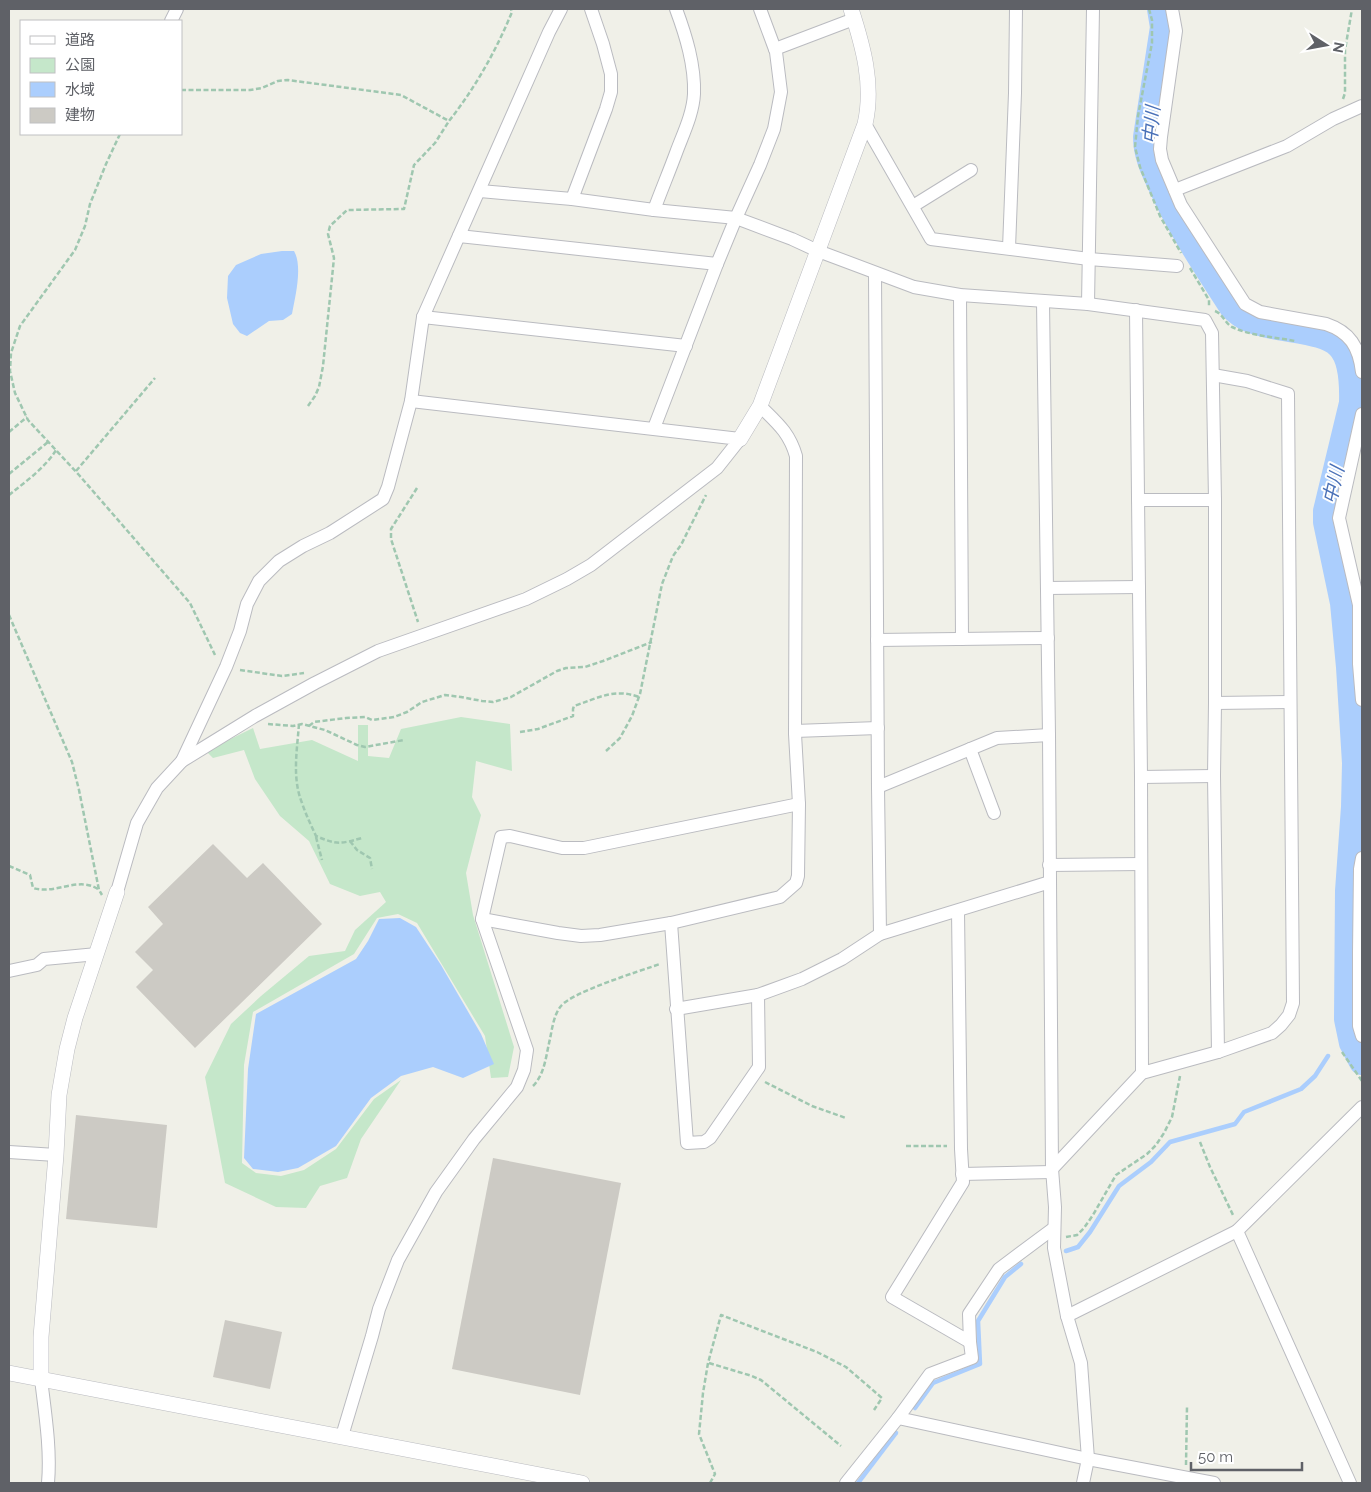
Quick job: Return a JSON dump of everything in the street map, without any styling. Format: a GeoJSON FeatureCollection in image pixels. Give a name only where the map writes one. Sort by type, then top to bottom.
{"type":"FeatureCollection","features":[{"type":"Feature","properties":{"kind":"street"},"geometry":{"type":"LineString","coordinates":[[182,761],[226,667],[240,630],[247,604],[259,581],[279,561],[303,546],[330,533],[383,499],[388,487],[411,401],[423,317],[561,9]]}},
{"type":"Feature","properties":{"kind":"street"},"geometry":{"type":"LineString","coordinates":[[572,199],[606,108],[610,92],[611,74],[591,9]]}},
{"type":"Feature","properties":{"kind":"street"},"geometry":{"type":"LineString","coordinates":[[654,210],[691,112],[694,95],[693,71],[688,42],[676,9]]}},
{"type":"Feature","properties":{"kind":"street"},"geometry":{"type":"LineString","coordinates":[[654,428],[717,264],[774,129],[781,92],[775,49],[760,9]]}},
{"type":"Feature","properties":{"kind":"street"},"geometry":{"type":"LineString","coordinates":[[1009,248],[1016,9]]}},
{"type":"Feature","properties":{"kind":"street"},"geometry":{"type":"LineString","coordinates":[[1088,304],[1093,9]]}},
{"type":"Feature","properties":{"kind":"street"},"geometry":{"type":"LineString","coordinates":[[1172,9],[1176,31],[1160,149],[1162,160],[1181,205],[1245,304],[1260,312],[1326,324],[1336,328],[1353,342],[1358,350],[1362,372]]}},
{"type":"Feature","properties":{"kind":"street"},"geometry":{"type":"LineString","coordinates":[[48,1483],[49,1471],[41,1379],[41,1338],[59,1095],[75,1018],[115,899],[137,823],[157,788],[182,761],[258,714],[378,651],[526,599],[567,579],[591,565],[717,468],[740,438],[760,406],[865,124],[868,109],[867,65],[853,14],[775,49]]}},
{"type":"Feature","properties":{"kind":"street"},"geometry":{"type":"LineString","coordinates":[[1175,190],[1287,146],[1333,119],[1362,106]]}},
{"type":"Feature","properties":{"kind":"street"},"geometry":{"type":"LineString","coordinates":[[865,124],[931,239],[1089,259],[1177,266]]}},
{"type":"Feature","properties":{"kind":"street"},"geometry":{"type":"LineString","coordinates":[[912,206],[972,170]]}},
{"type":"Feature","properties":{"kind":"street"},"geometry":{"type":"LineString","coordinates":[[480,191],[572,199],[736,218],[914,287],[960,295],[1088,304],[1205,320],[1212,334],[1213,374],[1215,500],[1214,776],[1218,1052]]}},
{"type":"Feature","properties":{"kind":"street"},"geometry":{"type":"LineString","coordinates":[[459,236],[717,264]]}},
{"type":"Feature","properties":{"kind":"street"},"geometry":{"type":"LineString","coordinates":[[875,273],[880,934]]}},
{"type":"Feature","properties":{"kind":"street"},"geometry":{"type":"LineString","coordinates":[[960,295],[962,639]]}},
{"type":"Feature","properties":{"kind":"street"},"geometry":{"type":"LineString","coordinates":[[1043,302],[1054,1248],[1067,1316],[1081,1363],[1088,1459],[1083,1483]]}},
{"type":"Feature","properties":{"kind":"street"},"geometry":{"type":"LineString","coordinates":[[1136,310],[1142,1073]]}},
{"type":"Feature","properties":{"kind":"street"},"geometry":{"type":"LineString","coordinates":[[423,317],[686,346]]}},
{"type":"Feature","properties":{"kind":"street"},"geometry":{"type":"LineString","coordinates":[[962,1174],[1052,1171],[1142,1073],[1218,1052],[1272,1033],[1289,1015],[1293,1003],[1288,394],[1247,381],[1213,374]]}},
{"type":"Feature","properties":{"kind":"street"},"geometry":{"type":"LineString","coordinates":[[411,401],[740,438]]}},
{"type":"Feature","properties":{"kind":"street"},"geometry":{"type":"LineString","coordinates":[[482,919],[581,936],[600,935],[671,923],[780,897],[796,883],[798,876],[799,804],[795,730],[796,456],[792,442],[782,427],[760,406]]}},
{"type":"Feature","properties":{"kind":"street"},"geometry":{"type":"LineString","coordinates":[[1362,414],[1339,518],[1358,605],[1362,700]]}},
{"type":"Feature","properties":{"kind":"street"},"geometry":{"type":"LineString","coordinates":[[1138,500],[1215,500]]}},
{"type":"Feature","properties":{"kind":"street"},"geometry":{"type":"LineString","coordinates":[[1047,588],[1138,587]]}},
{"type":"Feature","properties":{"kind":"street"},"geometry":{"type":"LineString","coordinates":[[877,640],[1048,638]]}},
{"type":"Feature","properties":{"kind":"street"},"geometry":{"type":"LineString","coordinates":[[1215,703],[1290,702]]}},
{"type":"Feature","properties":{"kind":"street"},"geometry":{"type":"LineString","coordinates":[[795,730],[878,728]]}},
{"type":"Feature","properties":{"kind":"street"},"geometry":{"type":"LineString","coordinates":[[878,787],[997,738],[1049,735]]}},
{"type":"Feature","properties":{"kind":"street"},"geometry":{"type":"LineString","coordinates":[[970,749],[994,813]]}},
{"type":"Feature","properties":{"kind":"street"},"geometry":{"type":"LineString","coordinates":[[1141,777],[1214,776]]}},
{"type":"Feature","properties":{"kind":"street"},"geometry":{"type":"LineString","coordinates":[[342,1436],[379,1309],[398,1260],[436,1192],[474,1139],[517,1087],[524,1070],[527,1050],[482,919],[501,837],[510,836],[562,848],[584,848],[799,804]]}},
{"type":"Feature","properties":{"kind":"street"},"geometry":{"type":"LineString","coordinates":[[1362,858],[1360,869],[1358,952],[1359,1026],[1362,1036]]}},
{"type":"Feature","properties":{"kind":"street"},"geometry":{"type":"LineString","coordinates":[[1049,865],[1141,864]]}},
{"type":"Feature","properties":{"kind":"street"},"geometry":{"type":"LineString","coordinates":[[676,1009],[758,995],[802,979],[842,959],[880,934],[1050,882]]}},
{"type":"Feature","properties":{"kind":"street"},"geometry":{"type":"LineString","coordinates":[[958,910],[963,1182],[892,1297],[970,1342]]}},
{"type":"Feature","properties":{"kind":"street"},"geometry":{"type":"LineString","coordinates":[[671,923],[687,1142],[704,1142],[710,1138],[758,1067],[758,995]]}},
{"type":"Feature","properties":{"kind":"street"},"geometry":{"type":"LineString","coordinates":[[9,971],[37,965],[44,959],[97,954]]}},
{"type":"Feature","properties":{"kind":"street"},"geometry":{"type":"LineString","coordinates":[[1067,1316],[1240,1228],[1362,1107]]}},
{"type":"Feature","properties":{"kind":"street"},"geometry":{"type":"LineString","coordinates":[[9,1152],[56,1155]]}},
{"type":"Feature","properties":{"kind":"street"},"geometry":{"type":"LineString","coordinates":[[1240,1228],[1350,1483]]}},
{"type":"Feature","properties":{"kind":"street"},"geometry":{"type":"LineString","coordinates":[[846,1483],[898,1418],[930,1374],[972,1358],[969,1314],[999,1269],[1054,1233]]}},
{"type":"Feature","properties":{"kind":"street"},"geometry":{"type":"LineString","coordinates":[[9,1373],[582,1483]]}},
{"type":"Feature","properties":{"kind":"street"},"geometry":{"type":"LineString","coordinates":[[898,1418],[1088,1459],[1214,1483]]}},
{"type":"Feature","properties":{"kind":"path"},"geometry":{"type":"LineString","coordinates":[[308,406],[320,386],[323,366],[334,258],[328,234],[330,226],[348,210],[404,210],[414,165],[435,143],[461,106],[500,40],[512,12],[511,9]]}},
{"type":"Feature","properties":{"kind":"path"},"geometry":{"type":"LineString","coordinates":[[1333,119],[1333,113],[1345,93],[1345,50],[1352,9]]}},
{"type":"Feature","properties":{"kind":"path"},"geometry":{"type":"LineString","coordinates":[[182,90],[250,90],[288,80],[401,96],[449,121]]}},
{"type":"Feature","properties":{"kind":"path"},"geometry":{"type":"LineString","coordinates":[[120,135],[93,196],[85,226],[75,250],[20,326],[11,353],[10,371],[15,393],[27,418],[76,471],[190,603],[220,664],[226,667],[282,676],[313,672],[318,681]]}},
{"type":"Feature","properties":{"kind":"path"},"geometry":{"type":"LineString","coordinates":[[1209,310],[1219,312],[1230,326],[1244,332],[1295,341]]}},
{"type":"Feature","properties":{"kind":"path"},"geometry":{"type":"LineString","coordinates":[[76,471],[155,378]]}},
{"type":"Feature","properties":{"kind":"path"},"geometry":{"type":"LineString","coordinates":[[9,432],[27,418]]}},
{"type":"Feature","properties":{"kind":"path"},"geometry":{"type":"LineString","coordinates":[[9,474],[49,442]]}},
{"type":"Feature","properties":{"kind":"path"},"geometry":{"type":"LineString","coordinates":[[9,495],[38,471],[52,457],[56,450]]}},
{"type":"Feature","properties":{"kind":"path"},"geometry":{"type":"LineString","coordinates":[[606,751],[620,738],[632,716],[639,697],[652,642],[662,584],[673,556],[681,545],[706,495],[706,484],[703,479]]}},
{"type":"Feature","properties":{"kind":"path"},"geometry":{"type":"LineString","coordinates":[[417,488],[391,529],[391,539],[422,636]]}},
{"type":"Feature","properties":{"kind":"path"},"geometry":{"type":"LineString","coordinates":[[9,615],[72,762],[99,890],[103,897],[115,899]]}},
{"type":"Feature","properties":{"kind":"path"},"geometry":{"type":"LineString","coordinates":[[308,726],[314,722],[346,718],[366,717],[372,720],[394,717],[408,712],[422,702],[445,696],[461,696],[493,702],[519,693],[557,671],[603,662],[652,642]]}},
{"type":"Feature","properties":{"kind":"path"},"geometry":{"type":"LineString","coordinates":[[520,732],[538,729],[573,716],[572,708],[574,706],[615,692],[630,693],[639,697]]}},
{"type":"Feature","properties":{"kind":"path"},"geometry":{"type":"LineString","coordinates":[[258,714],[264,722],[270,725],[300,724],[325,730],[365,747],[404,740]]}},
{"type":"Feature","properties":{"kind":"path"},"geometry":{"type":"LineString","coordinates":[[300,724],[296,769],[297,786],[301,802],[316,836],[322,860]]}},
{"type":"Feature","properties":{"kind":"path"},"geometry":{"type":"LineString","coordinates":[[316,836],[339,844],[362,838]]}},
{"type":"Feature","properties":{"kind":"path"},"geometry":{"type":"LineString","coordinates":[[350,841],[357,850],[370,858],[372,869]]}},
{"type":"Feature","properties":{"kind":"path"},"geometry":{"type":"LineString","coordinates":[[9,866],[30,875],[33,888],[41,890],[76,884],[92,885],[99,890]]}},
{"type":"Feature","properties":{"kind":"path"},"geometry":{"type":"LineString","coordinates":[[517,1087],[524,1091],[534,1085],[540,1078],[557,1012],[568,999],[673,959]]}},
{"type":"Feature","properties":{"kind":"path"},"geometry":{"type":"LineString","coordinates":[[1342,1052],[1362,1081]]}},
{"type":"Feature","properties":{"kind":"path"},"geometry":{"type":"LineString","coordinates":[[1054,1233],[1069,1237],[1077,1235],[1093,1215],[1116,1175],[1147,1154],[1156,1145],[1172,1117],[1181,1071],[1179,1063]]}},
{"type":"Feature","properties":{"kind":"path"},"geometry":{"type":"LineString","coordinates":[[752,1076],[812,1106],[846,1118]]}},
{"type":"Feature","properties":{"kind":"path"},"geometry":{"type":"LineString","coordinates":[[1200,1142],[1229,1208],[1240,1228]]}},
{"type":"Feature","properties":{"kind":"path"},"geometry":{"type":"LineString","coordinates":[[906,1146],[961,1146]]}},
{"type":"Feature","properties":{"kind":"path"},"geometry":{"type":"LineString","coordinates":[[710,1483],[715,1474],[699,1434],[708,1363],[721,1315],[816,1352],[846,1367],[882,1398],[874,1410]]}},
{"type":"Feature","properties":{"kind":"path"},"geometry":{"type":"LineString","coordinates":[[708,1363],[761,1380],[841,1446]]}},
{"type":"Feature","properties":{"kind":"path"},"geometry":{"type":"LineString","coordinates":[[1185,1478],[1187,1407]]}},
{"type":"Feature","properties":{"kind":"green space"},"geometry":{"type":"Polygon","coordinates":[[[461,717],[510,724],[512,771],[476,761],[472,797],[481,815],[466,873],[473,915],[514,1047],[508,1077],[491,1078],[485,1036],[417,923],[398,914],[377,918],[354,954],[253,1012],[244,1065],[242,1163],[256,1173],[281,1176],[304,1170],[336,1149],[374,1099],[401,1080],[361,1139],[347,1178],[320,1186],[306,1208],[276,1207],[225,1183],[205,1077],[231,1024],[309,956],[345,951],[355,930],[386,902],[380,892],[360,896],[330,884],[309,841],[280,816],[255,779],[244,750],[213,758],[206,751],[253,728],[260,749],[312,740],[358,761],[358,725],[368,725],[368,756],[389,758],[401,729],[461,717]]]}},
{"type":"Feature","properties":{"kind":"water"},"geometry":{"type":"Polygon","coordinates":[[[294,251],[297,257],[298,282],[292,314],[283,320],[269,321],[247,336],[240,333],[233,324],[227,298],[228,276],[236,265],[261,254],[294,251]]]}},
{"type":"Feature","properties":{"kind":"water"},"geometry":{"type":"Polygon","coordinates":[[[400,918],[416,927],[441,965],[481,1034],[494,1064],[463,1078],[433,1067],[401,1076],[371,1098],[336,1146],[298,1168],[278,1172],[253,1169],[244,1158],[248,1069],[256,1014],[356,959],[379,919],[400,918]]]}},
{"type":"Feature","properties":{"kind":"building"},"geometry":{"type":"Polygon","coordinates":[[[213,844],[247,878],[263,863],[322,924],[195,1048],[136,987],[153,970],[135,952],[163,924],[148,907],[213,844]]]}},
{"type":"Feature","properties":{"kind":"building"},"geometry":{"type":"Polygon","coordinates":[[[76,1115],[167,1125],[157,1228],[66,1219],[76,1115]]]}},
{"type":"Feature","properties":{"kind":"building"},"geometry":{"type":"Polygon","coordinates":[[[493,1158],[621,1183],[580,1395],[452,1369],[493,1158]]]}},
{"type":"Feature","properties":{"kind":"building"},"geometry":{"type":"Polygon","coordinates":[[[225,1320],[282,1332],[270,1389],[213,1377],[225,1320]]]}},
{"type":"Feature","properties":{"kind":"waterway","name":"中川"},"geometry":{"type":"LineString","coordinates":[[1160,9],[1163,27],[1146,144],[1153,169],[1177,219],[1232,307],[1250,320],[1324,336],[1335,342],[1343,350],[1349,363],[1352,380],[1352,403],[1326,511],[1326,522],[1343,603],[1349,667],[1355,763],[1348,891],[1347,1019],[1352,1043],[1362,1062]]}},
{"type":"Feature","properties":{"kind":"waterway"},"geometry":{"type":"LineString","coordinates":[[1066,1251],[1078,1247],[1090,1232],[1119,1186],[1151,1162],[1170,1142],[1235,1124],[1244,1112],[1301,1089],[1315,1076],[1328,1056]]}},
{"type":"Feature","properties":{"kind":"waterway"},"geometry":{"type":"LineString","coordinates":[[915,1408],[933,1383],[980,1364],[978,1321],[1005,1277],[1021,1264]]}},
{"type":"Feature","properties":{"kind":"waterway"},"geometry":{"type":"LineString","coordinates":[[858,1483],[896,1433]]}}]}
